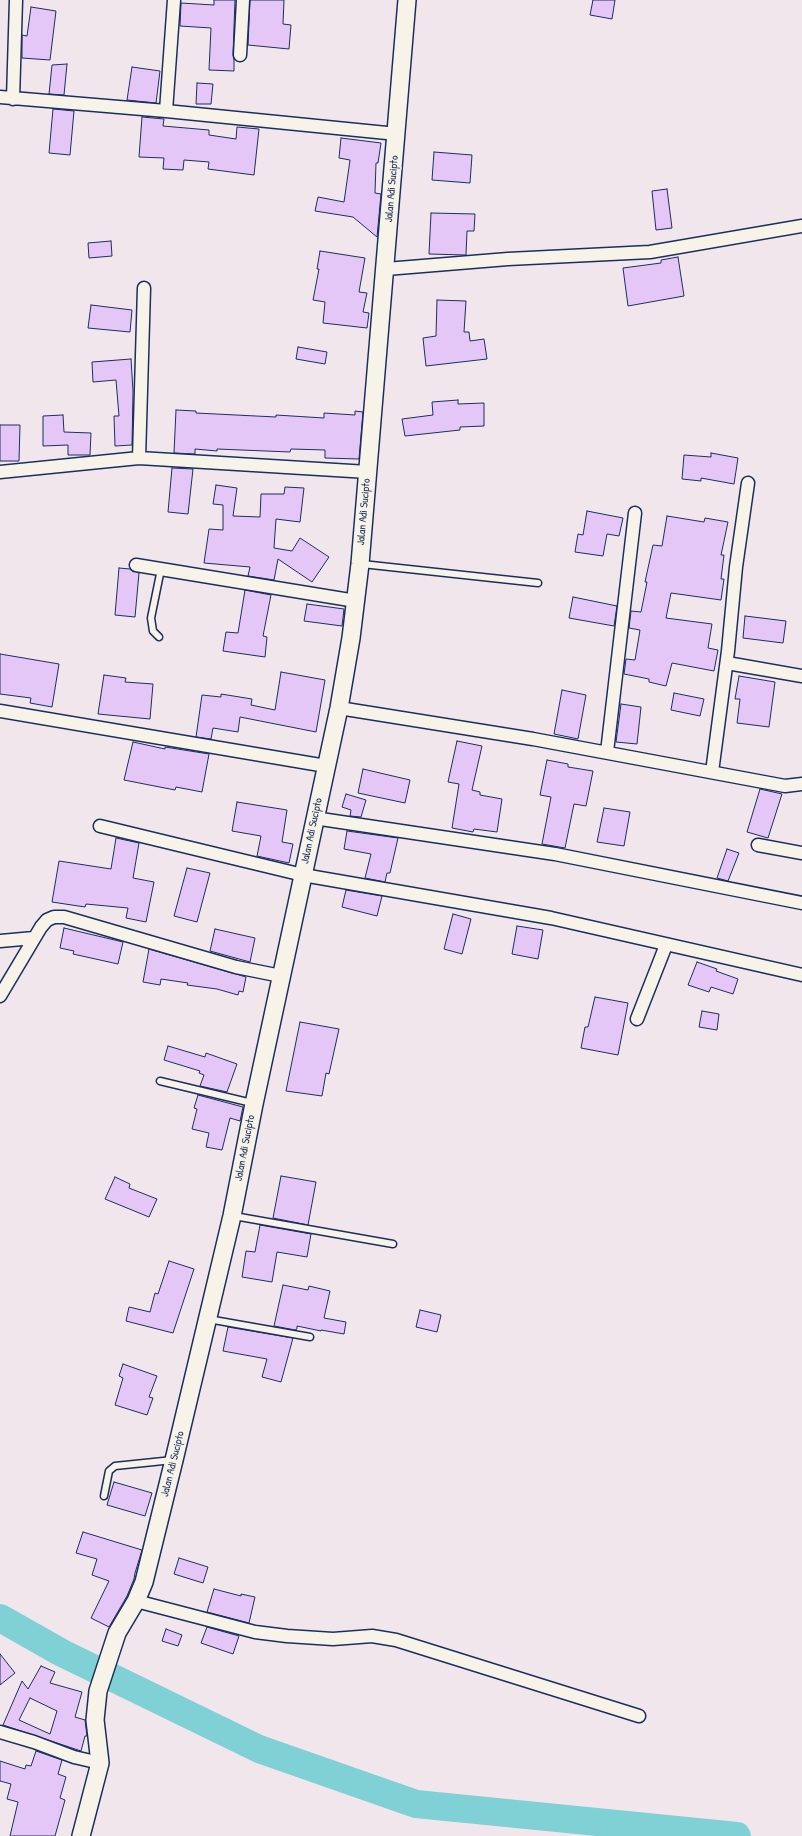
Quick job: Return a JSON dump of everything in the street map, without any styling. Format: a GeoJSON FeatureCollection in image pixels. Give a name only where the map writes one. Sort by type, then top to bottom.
{"type":"FeatureCollection","features":[{"type":"Feature","properties":{"kind":"street"},"geometry":{"type":"LineString","coordinates":[[13,99],[16,0]]}},
{"type":"Feature","properties":{"kind":"street"},"geometry":{"type":"LineString","coordinates":[[166,111],[174,0]]}},
{"type":"Feature","properties":{"kind":"street"},"geometry":{"type":"LineString","coordinates":[[240,55],[243,0]]}},
{"type":"Feature","properties":{"kind":"street","name":"Jalan Adi Sucipto"},"geometry":{"type":"LineString","coordinates":[[100,1763],[95,1720],[98,1691],[113,1643],[123,1621],[136,1601],[144,1582],[174,1460],[206,1319],[232,1216],[314,818],[339,708],[356,601],[360,564],[386,269],[407,0]]}},
{"type":"Feature","properties":{"kind":"street"},"geometry":{"type":"LineString","coordinates":[[0,98],[166,111],[397,134]]}},
{"type":"Feature","properties":{"kind":"street"},"geometry":{"type":"LineString","coordinates":[[386,269],[508,259],[650,252],[802,226]]}},
{"type":"Feature","properties":{"kind":"street"},"geometry":{"type":"LineString","coordinates":[[139,458],[144,288]]}},
{"type":"Feature","properties":{"kind":"street"},"geometry":{"type":"LineString","coordinates":[[0,472],[139,458],[368,472]]}},
{"type":"Feature","properties":{"kind":"street"},"geometry":{"type":"LineString","coordinates":[[712,772],[727,663],[736,566],[748,483]]}},
{"type":"Feature","properties":{"kind":"street"},"geometry":{"type":"LineString","coordinates":[[607,752],[635,513]]}},
{"type":"Feature","properties":{"kind":"street"},"geometry":{"type":"LineString","coordinates":[[136,565],[356,601]]}},
{"type":"Feature","properties":{"kind":"street"},"geometry":{"type":"LineString","coordinates":[[727,663],[802,676]]}},
{"type":"Feature","properties":{"kind":"street"},"geometry":{"type":"LineString","coordinates":[[339,708],[607,752],[785,786],[802,784]]}},
{"type":"Feature","properties":{"kind":"street"},"geometry":{"type":"LineString","coordinates":[[0,711],[326,766]]}},
{"type":"Feature","properties":{"kind":"street"},"geometry":{"type":"LineString","coordinates":[[314,818],[555,854],[802,904]]}},
{"type":"Feature","properties":{"kind":"street"},"geometry":{"type":"LineString","coordinates":[[100,826],[303,875],[551,918],[802,975]]}},
{"type":"Feature","properties":{"kind":"street"},"geometry":{"type":"LineString","coordinates":[[758,845],[802,853]]}},
{"type":"Feature","properties":{"kind":"street"},"geometry":{"type":"LineString","coordinates":[[0,996],[34,938],[47,920],[54,917],[64,917],[236,967],[281,976]]}},
{"type":"Feature","properties":{"kind":"street"},"geometry":{"type":"LineString","coordinates":[[0,941],[34,938]]}},
{"type":"Feature","properties":{"kind":"street"},"geometry":{"type":"LineString","coordinates":[[637,1019],[666,945]]}},
{"type":"Feature","properties":{"kind":"street"},"geometry":{"type":"LineString","coordinates":[[136,1601],[254,1632],[333,1639],[372,1636],[396,1640],[639,1716]]}},
{"type":"Feature","properties":{"kind":"street"},"geometry":{"type":"LineString","coordinates":[[0,1732],[34,1742],[59,1752],[100,1763],[81,1836]]}},
{"type":"Feature","properties":{"kind":"lane"},"geometry":{"type":"LineString","coordinates":[[360,564],[538,583]]}},
{"type":"Feature","properties":{"kind":"lane"},"geometry":{"type":"LineString","coordinates":[[159,637],[153,631],[151,618],[161,569]]}},
{"type":"Feature","properties":{"kind":"lane"},"geometry":{"type":"LineString","coordinates":[[160,1082],[254,1104]]}},
{"type":"Feature","properties":{"kind":"lane"},"geometry":{"type":"LineString","coordinates":[[232,1216],[393,1244]]}},
{"type":"Feature","properties":{"kind":"lane"},"geometry":{"type":"LineString","coordinates":[[206,1319],[310,1337]]}},
{"type":"Feature","properties":{"kind":"lane"},"geometry":{"type":"LineString","coordinates":[[104,1496],[108,1471],[115,1466],[174,1460]]}},
{"type":"Feature","properties":{"kind":"building"},"geometry":{"type":"Polygon","coordinates":[[[214,0],[235,0],[233,55],[234,71],[209,70],[211,28],[180,26],[181,3],[214,5],[214,0]]]}},
{"type":"Feature","properties":{"kind":"building"},"geometry":{"type":"Polygon","coordinates":[[[250,0],[284,0],[283,24],[291,25],[289,49],[248,45],[250,0]]]}},
{"type":"Feature","properties":{"kind":"building"},"geometry":{"type":"Polygon","coordinates":[[[593,0],[615,0],[612,19],[590,15],[593,0]]]}},
{"type":"Feature","properties":{"kind":"building"},"geometry":{"type":"Polygon","coordinates":[[[31,7],[56,11],[50,60],[22,58],[22,35],[27,36],[31,7]]]}},
{"type":"Feature","properties":{"kind":"building"},"geometry":{"type":"Polygon","coordinates":[[[67,64],[64,95],[49,94],[52,65],[67,64]]]}},
{"type":"Feature","properties":{"kind":"building"},"geometry":{"type":"Polygon","coordinates":[[[132,67],[160,71],[156,103],[127,100],[132,67]]]}},
{"type":"Feature","properties":{"kind":"building"},"geometry":{"type":"Polygon","coordinates":[[[197,83],[213,84],[211,104],[196,104],[197,83]]]}},
{"type":"Feature","properties":{"kind":"building"},"geometry":{"type":"Polygon","coordinates":[[[53,109],[74,111],[70,155],[49,153],[53,109]]]}},
{"type":"Feature","properties":{"kind":"building"},"geometry":{"type":"Polygon","coordinates":[[[142,117],[164,119],[163,126],[209,130],[209,135],[236,139],[237,127],[259,129],[254,175],[208,169],[209,162],[184,160],[183,170],[163,169],[164,158],[139,157],[142,117]]]}},
{"type":"Feature","properties":{"kind":"building"},"geometry":{"type":"Polygon","coordinates":[[[341,138],[381,143],[378,163],[376,163],[375,193],[381,194],[377,237],[353,217],[315,211],[318,197],[344,202],[350,160],[339,158],[341,138]]]}},
{"type":"Feature","properties":{"kind":"building"},"geometry":{"type":"Polygon","coordinates":[[[434,152],[472,155],[470,183],[432,180],[434,152]]]}},
{"type":"Feature","properties":{"kind":"building"},"geometry":{"type":"Polygon","coordinates":[[[667,189],[672,228],[656,230],[652,191],[667,189]]]}},
{"type":"Feature","properties":{"kind":"building"},"geometry":{"type":"Polygon","coordinates":[[[431,213],[475,214],[474,231],[467,231],[466,255],[429,254],[431,213]]]}},
{"type":"Feature","properties":{"kind":"building"},"geometry":{"type":"Polygon","coordinates":[[[111,241],[112,256],[89,258],[88,243],[111,241]]]}},
{"type":"Feature","properties":{"kind":"building"},"geometry":{"type":"Polygon","coordinates":[[[320,251],[365,258],[359,292],[367,293],[363,312],[369,313],[367,328],[323,323],[325,302],[313,300],[319,269],[317,269],[320,251]]]}},
{"type":"Feature","properties":{"kind":"building"},"geometry":{"type":"Polygon","coordinates":[[[678,257],[684,296],[628,306],[623,268],[661,263],[661,260],[678,257]]]}},
{"type":"Feature","properties":{"kind":"building"},"geometry":{"type":"Polygon","coordinates":[[[437,300],[466,301],[464,332],[469,332],[470,341],[484,339],[487,359],[426,366],[423,338],[436,336],[437,300]]]}},
{"type":"Feature","properties":{"kind":"building"},"geometry":{"type":"Polygon","coordinates":[[[91,305],[132,310],[130,332],[88,328],[91,305]]]}},
{"type":"Feature","properties":{"kind":"building"},"geometry":{"type":"Polygon","coordinates":[[[298,347],[327,352],[325,364],[296,359],[298,347]]]}},
{"type":"Feature","properties":{"kind":"building"},"geometry":{"type":"Polygon","coordinates":[[[131,359],[133,391],[132,445],[115,446],[114,416],[119,416],[116,380],[93,382],[92,362],[131,359]]]}},
{"type":"Feature","properties":{"kind":"building"},"geometry":{"type":"Polygon","coordinates":[[[458,400],[458,404],[484,403],[484,426],[460,427],[460,430],[405,436],[402,419],[433,415],[432,402],[458,400]]]}},
{"type":"Feature","properties":{"kind":"building"},"geometry":{"type":"Polygon","coordinates":[[[176,410],[196,411],[196,413],[324,418],[324,413],[355,415],[355,411],[363,412],[359,459],[325,458],[325,450],[291,449],[290,452],[217,449],[217,451],[195,449],[195,454],[174,453],[176,410]]]}},
{"type":"Feature","properties":{"kind":"building"},"geometry":{"type":"Polygon","coordinates":[[[63,415],[64,432],[91,433],[90,455],[68,455],[68,445],[43,446],[43,416],[63,415]]]}},
{"type":"Feature","properties":{"kind":"building"},"geometry":{"type":"Polygon","coordinates":[[[0,425],[20,425],[19,461],[0,461],[0,425]]]}},
{"type":"Feature","properties":{"kind":"building"},"geometry":{"type":"Polygon","coordinates":[[[711,453],[738,458],[734,484],[701,478],[701,481],[682,479],[684,455],[711,457],[711,453]]]}},
{"type":"Feature","properties":{"kind":"building"},"geometry":{"type":"Polygon","coordinates":[[[172,468],[193,469],[188,514],[168,512],[172,468]]]}},
{"type":"Feature","properties":{"kind":"building"},"geometry":{"type":"Polygon","coordinates":[[[216,485],[237,488],[233,516],[260,517],[261,494],[284,494],[285,487],[304,488],[300,522],[276,519],[274,548],[292,551],[300,538],[329,557],[312,582],[278,559],[274,580],[248,576],[250,567],[204,563],[209,529],[223,530],[223,505],[213,504],[216,485]]]}},
{"type":"Feature","properties":{"kind":"building"},"geometry":{"type":"Polygon","coordinates":[[[587,511],[623,518],[619,536],[607,534],[603,556],[575,552],[578,534],[583,535],[587,511]]]}},
{"type":"Feature","properties":{"kind":"building"},"geometry":{"type":"Polygon","coordinates":[[[667,516],[704,522],[705,518],[728,522],[721,555],[724,555],[721,579],[724,579],[721,600],[671,593],[666,618],[712,624],[708,648],[718,650],[714,671],[672,663],[666,686],[649,682],[649,679],[624,674],[626,659],[635,660],[640,630],[629,628],[631,611],[641,612],[647,582],[645,582],[653,545],[662,546],[667,516]]]}},
{"type":"Feature","properties":{"kind":"building"},"geometry":{"type":"Polygon","coordinates":[[[119,568],[130,569],[139,573],[135,617],[115,615],[119,568]]]}},
{"type":"Feature","properties":{"kind":"building"},"geometry":{"type":"Polygon","coordinates":[[[245,590],[271,595],[263,636],[267,637],[265,657],[223,651],[226,632],[238,633],[245,590]]]}},
{"type":"Feature","properties":{"kind":"building"},"geometry":{"type":"Polygon","coordinates":[[[573,597],[617,606],[614,626],[569,618],[573,597]]]}},
{"type":"Feature","properties":{"kind":"building"},"geometry":{"type":"Polygon","coordinates":[[[307,604],[344,609],[342,626],[304,621],[307,604]]]}},
{"type":"Feature","properties":{"kind":"building"},"geometry":{"type":"Polygon","coordinates":[[[745,616],[786,621],[783,643],[743,638],[745,616]]]}},
{"type":"Feature","properties":{"kind":"building"},"geometry":{"type":"Polygon","coordinates":[[[0,654],[59,664],[52,707],[30,703],[31,698],[0,694],[0,654]]]}},
{"type":"Feature","properties":{"kind":"building"},"geometry":{"type":"Polygon","coordinates":[[[281,672],[325,680],[316,732],[240,717],[238,732],[213,728],[211,739],[196,737],[202,695],[221,697],[221,694],[252,699],[251,705],[275,710],[281,672]]]}},
{"type":"Feature","properties":{"kind":"building"},"geometry":{"type":"Polygon","coordinates":[[[104,675],[126,678],[125,682],[153,684],[150,719],[98,714],[104,675]]]}},
{"type":"Feature","properties":{"kind":"building"},"geometry":{"type":"Polygon","coordinates":[[[739,676],[775,682],[769,727],[737,723],[740,699],[735,699],[739,676]]]}},
{"type":"Feature","properties":{"kind":"building"},"geometry":{"type":"Polygon","coordinates":[[[562,690],[586,695],[578,739],[554,734],[562,690]]]}},
{"type":"Feature","properties":{"kind":"building"},"geometry":{"type":"Polygon","coordinates":[[[674,693],[704,699],[700,716],[671,710],[674,693]]]}},
{"type":"Feature","properties":{"kind":"building"},"geometry":{"type":"Polygon","coordinates":[[[621,704],[641,707],[637,744],[616,742],[621,704]]]}},
{"type":"Feature","properties":{"kind":"building"},"geometry":{"type":"Polygon","coordinates":[[[457,741],[482,746],[472,790],[480,792],[480,795],[502,799],[497,832],[474,829],[473,832],[452,828],[459,784],[448,782],[457,741]]]}},
{"type":"Feature","properties":{"kind":"building"},"geometry":{"type":"Polygon","coordinates":[[[133,742],[165,749],[165,747],[209,754],[202,792],[176,787],[175,790],[124,780],[133,742]]]}},
{"type":"Feature","properties":{"kind":"building"},"geometry":{"type":"Polygon","coordinates":[[[547,760],[568,764],[568,767],[593,771],[586,806],[574,804],[565,848],[542,844],[551,797],[540,795],[547,760]]]}},
{"type":"Feature","properties":{"kind":"building"},"geometry":{"type":"Polygon","coordinates":[[[363,769],[410,780],[405,803],[358,793],[363,769]]]}},
{"type":"Feature","properties":{"kind":"building"},"geometry":{"type":"Polygon","coordinates":[[[760,789],[782,794],[768,838],[747,832],[760,789]]]}},
{"type":"Feature","properties":{"kind":"building"},"geometry":{"type":"Polygon","coordinates":[[[346,794],[366,800],[361,817],[350,816],[351,810],[342,807],[346,794]]]}},
{"type":"Feature","properties":{"kind":"building"},"geometry":{"type":"Polygon","coordinates":[[[237,802],[287,810],[282,842],[293,844],[289,863],[257,856],[261,836],[232,831],[237,802]]]}},
{"type":"Feature","properties":{"kind":"building"},"geometry":{"type":"Polygon","coordinates":[[[604,808],[630,812],[624,846],[597,842],[604,808]]]}},
{"type":"Feature","properties":{"kind":"building"},"geometry":{"type":"Polygon","coordinates":[[[347,831],[398,838],[390,873],[387,873],[385,882],[365,878],[371,854],[344,849],[347,831]]]}},
{"type":"Feature","properties":{"kind":"building"},"geometry":{"type":"Polygon","coordinates":[[[116,838],[139,843],[133,878],[154,882],[146,922],[126,918],[128,908],[86,904],[85,907],[52,902],[59,861],[111,869],[116,838]]]}},
{"type":"Feature","properties":{"kind":"building"},"geometry":{"type":"Polygon","coordinates":[[[727,849],[739,853],[728,881],[717,878],[727,849]]]}},
{"type":"Feature","properties":{"kind":"building"},"geometry":{"type":"Polygon","coordinates":[[[187,868],[210,873],[197,922],[174,916],[187,868]]]}},
{"type":"Feature","properties":{"kind":"building"},"geometry":{"type":"Polygon","coordinates":[[[346,890],[382,896],[377,916],[342,907],[346,890]]]}},
{"type":"Feature","properties":{"kind":"building"},"geometry":{"type":"Polygon","coordinates":[[[453,914],[471,919],[462,954],[444,949],[453,914]]]}},
{"type":"Feature","properties":{"kind":"building"},"geometry":{"type":"Polygon","coordinates":[[[517,926],[543,930],[538,959],[512,954],[517,926]]]}},
{"type":"Feature","properties":{"kind":"building"},"geometry":{"type":"Polygon","coordinates":[[[64,928],[123,942],[118,964],[73,954],[74,951],[60,948],[64,928]]]}},
{"type":"Feature","properties":{"kind":"building"},"geometry":{"type":"Polygon","coordinates":[[[215,929],[255,938],[250,962],[210,951],[215,929]]]}},
{"type":"Feature","properties":{"kind":"building"},"geometry":{"type":"Polygon","coordinates":[[[149,949],[246,977],[243,992],[239,991],[238,995],[217,989],[187,985],[188,983],[161,979],[160,985],[143,982],[149,949]]]}},
{"type":"Feature","properties":{"kind":"building"},"geometry":{"type":"Polygon","coordinates":[[[697,962],[738,979],[733,994],[711,987],[709,992],[688,985],[697,962]]]}},
{"type":"Feature","properties":{"kind":"building"},"geometry":{"type":"Polygon","coordinates":[[[595,997],[628,1003],[618,1055],[581,1048],[585,1027],[588,1027],[595,997]]]}},
{"type":"Feature","properties":{"kind":"building"},"geometry":{"type":"Polygon","coordinates":[[[702,1011],[719,1014],[717,1030],[699,1027],[702,1011]]]}},
{"type":"Feature","properties":{"kind":"building"},"geometry":{"type":"Polygon","coordinates":[[[300,1022],[339,1029],[329,1074],[326,1073],[322,1096],[286,1091],[300,1022]]]}},
{"type":"Feature","properties":{"kind":"building"},"geometry":{"type":"Polygon","coordinates":[[[168,1046],[205,1057],[206,1053],[237,1064],[227,1092],[200,1086],[204,1075],[199,1073],[200,1071],[164,1060],[168,1046]]]}},
{"type":"Feature","properties":{"kind":"building"},"geometry":{"type":"Polygon","coordinates":[[[198,1095],[243,1107],[240,1121],[230,1118],[222,1150],[206,1147],[209,1133],[192,1129],[197,1109],[194,1108],[198,1095]]]}},
{"type":"Feature","properties":{"kind":"building"},"geometry":{"type":"Polygon","coordinates":[[[281,1176],[316,1182],[308,1225],[273,1218],[281,1176]]]}},
{"type":"Feature","properties":{"kind":"building"},"geometry":{"type":"Polygon","coordinates":[[[115,1177],[130,1184],[129,1188],[157,1199],[149,1217],[105,1199],[115,1177]]]}},
{"type":"Feature","properties":{"kind":"building"},"geometry":{"type":"Polygon","coordinates":[[[260,1225],[311,1234],[307,1257],[277,1252],[272,1282],[242,1277],[246,1251],[255,1252],[260,1225]]]}},
{"type":"Feature","properties":{"kind":"building"},"geometry":{"type":"Polygon","coordinates":[[[169,1261],[194,1269],[173,1333],[126,1321],[129,1307],[150,1312],[155,1293],[158,1294],[169,1261]]]}},
{"type":"Feature","properties":{"kind":"building"},"geometry":{"type":"Polygon","coordinates":[[[283,1285],[308,1290],[309,1286],[330,1291],[324,1318],[346,1322],[344,1334],[297,1326],[297,1329],[295,1330],[274,1326],[283,1285]]]}},
{"type":"Feature","properties":{"kind":"building"},"geometry":{"type":"Polygon","coordinates":[[[420,1310],[441,1315],[437,1332],[416,1327],[420,1310]]]}},
{"type":"Feature","properties":{"kind":"building"},"geometry":{"type":"Polygon","coordinates":[[[228,1327],[293,1338],[281,1382],[262,1377],[267,1359],[223,1351],[228,1327]]]}},
{"type":"Feature","properties":{"kind":"building"},"geometry":{"type":"Polygon","coordinates":[[[123,1364],[157,1376],[149,1397],[153,1398],[147,1415],[115,1405],[123,1378],[119,1376],[123,1364]]]}},
{"type":"Feature","properties":{"kind":"building"},"geometry":{"type":"Polygon","coordinates":[[[114,1482],[152,1493],[145,1516],[107,1505],[114,1482]]]}},
{"type":"Feature","properties":{"kind":"building"},"geometry":{"type":"Polygon","coordinates":[[[83,1532],[142,1550],[134,1579],[127,1596],[109,1627],[91,1618],[109,1581],[92,1575],[97,1559],[76,1553],[83,1532]]]}},
{"type":"Feature","properties":{"kind":"building"},"geometry":{"type":"Polygon","coordinates":[[[179,1558],[208,1567],[203,1583],[174,1574],[179,1558]]]}},
{"type":"Feature","properties":{"kind":"building"},"geometry":{"type":"Polygon","coordinates":[[[214,1589],[241,1596],[241,1594],[255,1597],[249,1623],[207,1612],[214,1589]]]}},
{"type":"Feature","properties":{"kind":"building"},"geometry":{"type":"Polygon","coordinates":[[[207,1627],[239,1636],[233,1654],[201,1643],[207,1627]]]}},
{"type":"Feature","properties":{"kind":"building"},"geometry":{"type":"Polygon","coordinates":[[[166,1629],[182,1635],[178,1646],[162,1641],[166,1629]]]}},
{"type":"Feature","properties":{"kind":"building"},"geometry":{"type":"Polygon","coordinates":[[[0,1654],[15,1673],[0,1685],[0,1654]]]}},
{"type":"Feature","properties":{"kind":"building"},"geometry":{"type":"Polygon","coordinates":[[[41,1666],[55,1672],[50,1683],[82,1692],[75,1717],[85,1720],[87,1736],[85,1736],[81,1751],[3,1725],[22,1681],[28,1689],[41,1666]],[[30,1698],[19,1720],[50,1734],[57,1711],[30,1698]]]}},
{"type":"Feature","properties":{"kind":"building"},"geometry":{"type":"Polygon","coordinates":[[[36,1751],[62,1760],[58,1774],[66,1777],[60,1798],[65,1800],[55,1836],[10,1836],[18,1802],[7,1799],[11,1784],[0,1781],[0,1761],[25,1769],[26,1765],[31,1766],[36,1751]]]}},
{"type":"Feature","properties":{"kind":"waterway"},"geometry":{"type":"LineString","coordinates":[[0,1618],[62,1653],[259,1749],[416,1804],[737,1836]]}}]}
